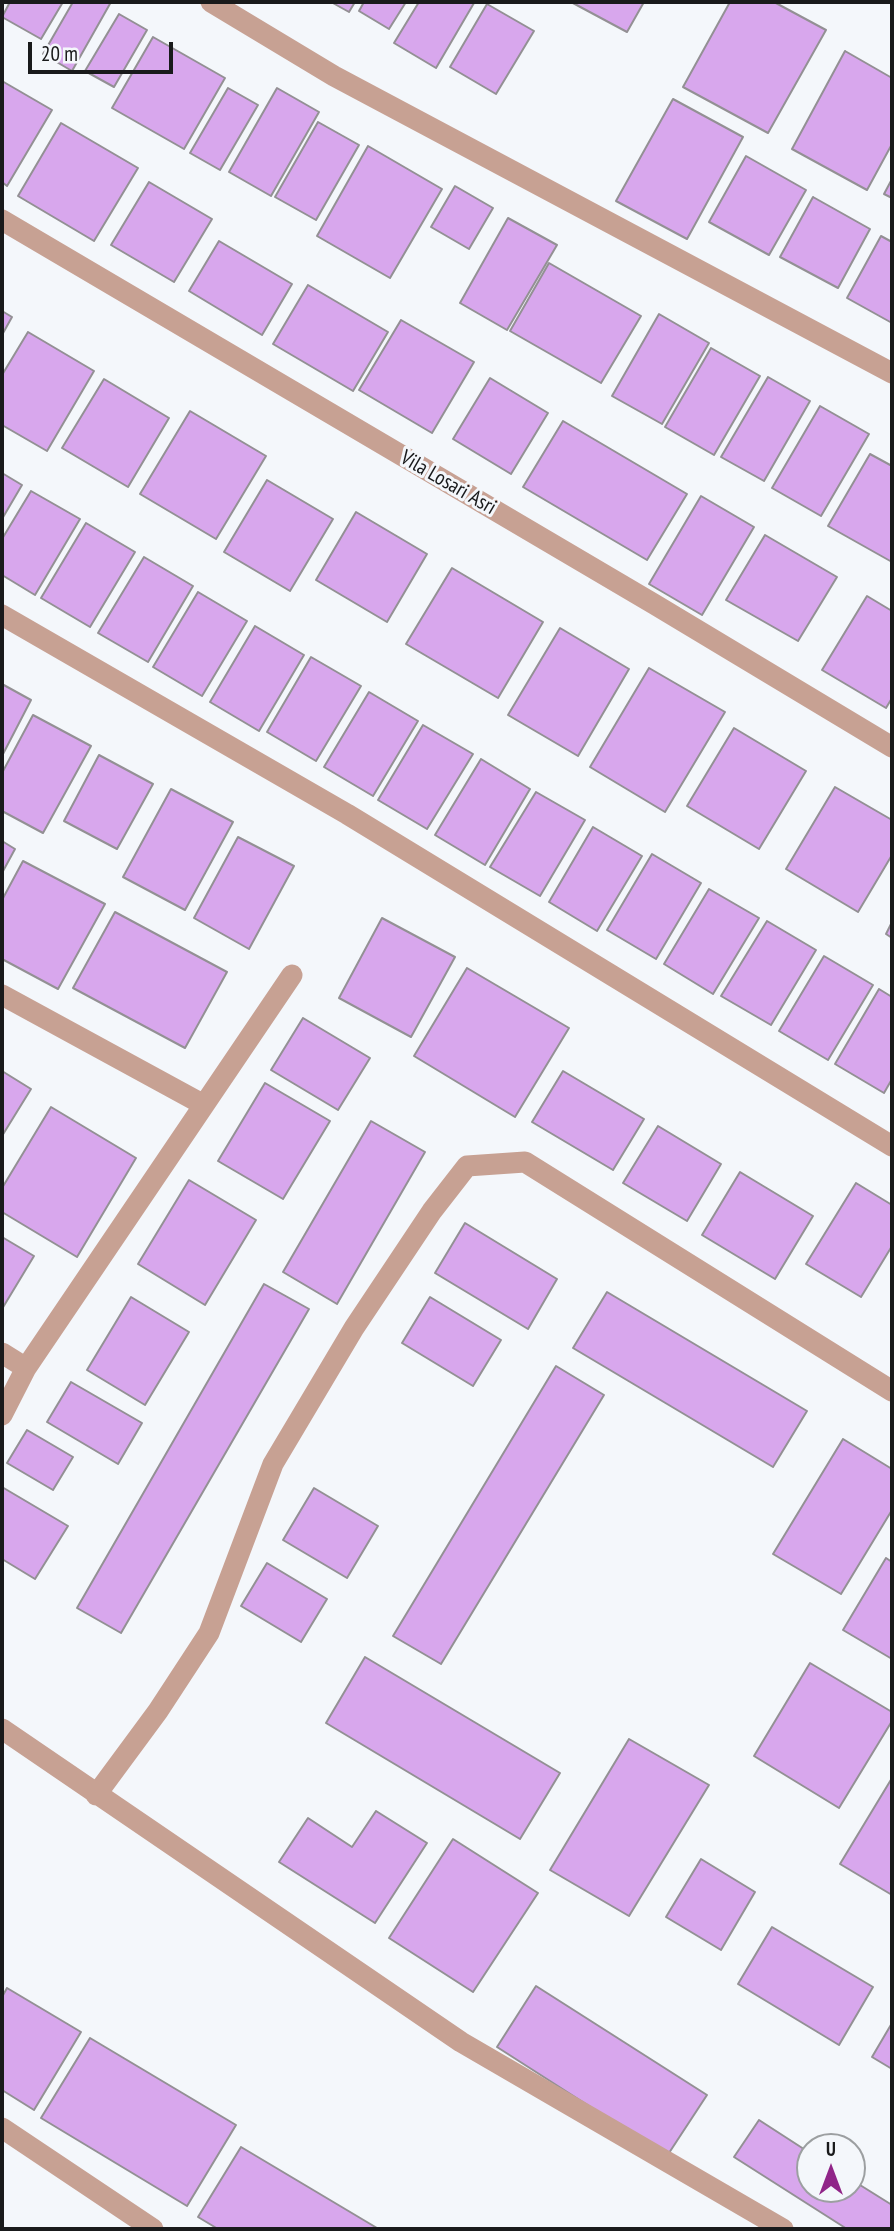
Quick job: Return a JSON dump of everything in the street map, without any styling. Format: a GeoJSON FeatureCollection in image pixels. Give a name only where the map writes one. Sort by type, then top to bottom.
{"type":"FeatureCollection","features":[{"type":"Feature","properties":{"kind":"street"},"geometry":{"type":"LineString","coordinates":[[211,2],[334,76],[892,373]]}},
{"type":"Feature","properties":{"kind":"street","name":"Vila Losari Asri"},"geometry":{"type":"LineString","coordinates":[[2,220],[892,747]]}},
{"type":"Feature","properties":{"kind":"street"},"geometry":{"type":"LineString","coordinates":[[2,615],[347,814],[892,1146]]}},
{"type":"Feature","properties":{"kind":"street"},"geometry":{"type":"LineString","coordinates":[[2,1415],[26,1368],[292,975]]}},
{"type":"Feature","properties":{"kind":"street"},"geometry":{"type":"LineString","coordinates":[[2,995],[204,1105]]}},
{"type":"Feature","properties":{"kind":"street"},"geometry":{"type":"LineString","coordinates":[[96,1795],[158,1712],[209,1633],[273,1464],[354,1328],[432,1211],[467,1166],[525,1162],[892,1391]]}},
{"type":"Feature","properties":{"kind":"street"},"geometry":{"type":"LineString","coordinates":[[2,1353],[26,1368]]}},
{"type":"Feature","properties":{"kind":"street"},"geometry":{"type":"LineString","coordinates":[[2,1729],[461,2042],[783,2229]]}},
{"type":"Feature","properties":{"kind":"street"},"geometry":{"type":"LineString","coordinates":[[2,2128],[153,2229]]}},
{"type":"Feature","properties":{"kind":"building"},"geometry":{"type":"Polygon","coordinates":[[[10,2],[63,2],[41,39],[2,17],[10,2]]]}},
{"type":"Feature","properties":{"kind":"building"},"geometry":{"type":"Polygon","coordinates":[[[73,2],[111,2],[72,71],[43,54],[73,2]]]}},
{"type":"Feature","properties":{"kind":"building"},"geometry":{"type":"Polygon","coordinates":[[[331,2],[355,2],[349,12],[331,2]]]}},
{"type":"Feature","properties":{"kind":"building"},"geometry":{"type":"Polygon","coordinates":[[[364,2],[406,2],[389,29],[359,11],[364,2]]]}},
{"type":"Feature","properties":{"kind":"building"},"geometry":{"type":"Polygon","coordinates":[[[419,2],[474,3],[436,68],[394,43],[419,2]]]}},
{"type":"Feature","properties":{"kind":"building"},"geometry":{"type":"Polygon","coordinates":[[[571,2],[644,2],[627,32],[571,2]]]}},
{"type":"Feature","properties":{"kind":"building"},"geometry":{"type":"Polygon","coordinates":[[[730,2],[774,2],[826,30],[768,133],[683,87],[730,2]]]}},
{"type":"Feature","properties":{"kind":"building"},"geometry":{"type":"Polygon","coordinates":[[[487,4],[534,31],[496,94],[450,67],[487,4]]]}},
{"type":"Feature","properties":{"kind":"building"},"geometry":{"type":"Polygon","coordinates":[[[119,14],[147,30],[114,87],[85,71],[119,14]]]}},
{"type":"Feature","properties":{"kind":"building"},"geometry":{"type":"Polygon","coordinates":[[[153,37],[225,78],[184,149],[112,108],[153,37]]]}},
{"type":"Feature","properties":{"kind":"building"},"geometry":{"type":"Polygon","coordinates":[[[845,51],[892,78],[892,144],[867,190],[792,149],[845,51]]]}},
{"type":"Feature","properties":{"kind":"building"},"geometry":{"type":"Polygon","coordinates":[[[2,81],[52,110],[7,186],[2,182],[2,81]]]}},
{"type":"Feature","properties":{"kind":"building"},"geometry":{"type":"Polygon","coordinates":[[[228,88],[258,105],[220,170],[190,153],[228,88]]]}},
{"type":"Feature","properties":{"kind":"building"},"geometry":{"type":"Polygon","coordinates":[[[277,88],[319,112],[271,196],[229,172],[277,88]]]}},
{"type":"Feature","properties":{"kind":"building"},"geometry":{"type":"Polygon","coordinates":[[[673,99],[743,137],[687,239],[616,201],[673,99]]]}},
{"type":"Feature","properties":{"kind":"building"},"geometry":{"type":"Polygon","coordinates":[[[318,122],[359,145],[316,220],[275,197],[318,122]]]}},
{"type":"Feature","properties":{"kind":"building"},"geometry":{"type":"Polygon","coordinates":[[[61,123],[138,168],[94,241],[18,196],[61,123]]]}},
{"type":"Feature","properties":{"kind":"building"},"geometry":{"type":"Polygon","coordinates":[[[368,146],[442,189],[390,278],[317,236],[368,146]]]}},
{"type":"Feature","properties":{"kind":"building"},"geometry":{"type":"Polygon","coordinates":[[[746,156],[806,190],[769,255],[709,222],[746,156]]]}},
{"type":"Feature","properties":{"kind":"building"},"geometry":{"type":"Polygon","coordinates":[[[892,179],[892,198],[884,194],[892,179]]]}},
{"type":"Feature","properties":{"kind":"building"},"geometry":{"type":"Polygon","coordinates":[[[149,182],[212,219],[174,282],[111,245],[149,182]]]}},
{"type":"Feature","properties":{"kind":"building"},"geometry":{"type":"Polygon","coordinates":[[[455,186],[493,208],[469,249],[431,227],[455,186]]]}},
{"type":"Feature","properties":{"kind":"building"},"geometry":{"type":"Polygon","coordinates":[[[813,197],[870,229],[838,288],[780,257],[813,197]]]}},
{"type":"Feature","properties":{"kind":"building"},"geometry":{"type":"Polygon","coordinates":[[[508,218],[557,245],[507,330],[460,303],[508,218]]]}},
{"type":"Feature","properties":{"kind":"building"},"geometry":{"type":"Polygon","coordinates":[[[881,236],[892,242],[892,323],[847,298],[881,236]]]}},
{"type":"Feature","properties":{"kind":"building"},"geometry":{"type":"Polygon","coordinates":[[[219,241],[292,284],[262,335],[189,291],[219,241]]]}},
{"type":"Feature","properties":{"kind":"building"},"geometry":{"type":"Polygon","coordinates":[[[549,263],[641,316],[601,383],[510,331],[549,263]]]}},
{"type":"Feature","properties":{"kind":"building"},"geometry":{"type":"Polygon","coordinates":[[[308,285],[388,332],[353,391],[273,344],[308,285]]]}},
{"type":"Feature","properties":{"kind":"building"},"geometry":{"type":"Polygon","coordinates":[[[2,311],[12,317],[2,335],[2,311]]]}},
{"type":"Feature","properties":{"kind":"building"},"geometry":{"type":"Polygon","coordinates":[[[659,314],[709,343],[662,424],[612,396],[659,314]]]}},
{"type":"Feature","properties":{"kind":"building"},"geometry":{"type":"Polygon","coordinates":[[[401,320],[474,362],[432,433],[359,390],[401,320]]]}},
{"type":"Feature","properties":{"kind":"building"},"geometry":{"type":"Polygon","coordinates":[[[28,332],[94,371],[47,451],[2,425],[2,375],[28,332]]]}},
{"type":"Feature","properties":{"kind":"building"},"geometry":{"type":"Polygon","coordinates":[[[711,348],[760,376],[714,455],[665,427],[711,348]]]}},
{"type":"Feature","properties":{"kind":"building"},"geometry":{"type":"Polygon","coordinates":[[[768,377],[810,401],[764,481],[721,457],[768,377]]]}},
{"type":"Feature","properties":{"kind":"building"},"geometry":{"type":"Polygon","coordinates":[[[490,378],[548,413],[511,474],[453,439],[490,378]]]}},
{"type":"Feature","properties":{"kind":"building"},"geometry":{"type":"Polygon","coordinates":[[[104,379],[169,418],[128,487],[62,448],[104,379]]]}},
{"type":"Feature","properties":{"kind":"building"},"geometry":{"type":"Polygon","coordinates":[[[820,406],[869,434],[821,516],[772,488],[820,406]]]}},
{"type":"Feature","properties":{"kind":"building"},"geometry":{"type":"Polygon","coordinates":[[[190,411],[266,456],[216,539],[140,494],[190,411]]]}},
{"type":"Feature","properties":{"kind":"building"},"geometry":{"type":"Polygon","coordinates":[[[563,421],[687,494],[647,560],[523,487],[563,421]]]}},
{"type":"Feature","properties":{"kind":"building"},"geometry":{"type":"Polygon","coordinates":[[[870,454],[892,466],[892,562],[828,526],[870,454]]]}},
{"type":"Feature","properties":{"kind":"building"},"geometry":{"type":"Polygon","coordinates":[[[2,473],[22,485],[2,519],[2,473]]]}},
{"type":"Feature","properties":{"kind":"building"},"geometry":{"type":"Polygon","coordinates":[[[267,480],[333,519],[290,591],[224,552],[267,480]]]}},
{"type":"Feature","properties":{"kind":"building"},"geometry":{"type":"Polygon","coordinates":[[[31,491],[80,519],[35,595],[2,575],[2,539],[31,491]]]}},
{"type":"Feature","properties":{"kind":"building"},"geometry":{"type":"Polygon","coordinates":[[[701,496],[754,527],[702,615],[649,584],[701,496]]]}},
{"type":"Feature","properties":{"kind":"building"},"geometry":{"type":"Polygon","coordinates":[[[356,512],[427,554],[387,622],[316,580],[356,512]]]}},
{"type":"Feature","properties":{"kind":"building"},"geometry":{"type":"Polygon","coordinates":[[[86,523],[135,552],[90,627],[41,598],[86,523]]]}},
{"type":"Feature","properties":{"kind":"building"},"geometry":{"type":"Polygon","coordinates":[[[765,535],[837,577],[798,641],[726,600],[765,535]]]}},
{"type":"Feature","properties":{"kind":"building"},"geometry":{"type":"Polygon","coordinates":[[[144,557],[193,586],[148,662],[98,633],[144,557]]]}},
{"type":"Feature","properties":{"kind":"building"},"geometry":{"type":"Polygon","coordinates":[[[452,568],[543,622],[498,698],[406,644],[452,568]]]}},
{"type":"Feature","properties":{"kind":"building"},"geometry":{"type":"Polygon","coordinates":[[[198,592],[247,621],[202,696],[153,667],[198,592]]]}},
{"type":"Feature","properties":{"kind":"building"},"geometry":{"type":"Polygon","coordinates":[[[867,596],[892,611],[892,698],[886,708],[822,670],[867,596]]]}},
{"type":"Feature","properties":{"kind":"building"},"geometry":{"type":"Polygon","coordinates":[[[255,626],[304,655],[259,731],[210,702],[255,626]]]}},
{"type":"Feature","properties":{"kind":"building"},"geometry":{"type":"Polygon","coordinates":[[[560,628],[629,669],[578,756],[508,715],[560,628]]]}},
{"type":"Feature","properties":{"kind":"building"},"geometry":{"type":"Polygon","coordinates":[[[311,657],[361,686],[316,761],[267,732],[311,657]]]}},
{"type":"Feature","properties":{"kind":"building"},"geometry":{"type":"Polygon","coordinates":[[[649,668],[725,712],[665,812],[590,767],[649,668]]]}},
{"type":"Feature","properties":{"kind":"building"},"geometry":{"type":"Polygon","coordinates":[[[2,684],[31,700],[2,756],[2,684]]]}},
{"type":"Feature","properties":{"kind":"building"},"geometry":{"type":"Polygon","coordinates":[[[369,692],[418,721],[373,796],[324,767],[369,692]]]}},
{"type":"Feature","properties":{"kind":"building"},"geometry":{"type":"Polygon","coordinates":[[[33,715],[91,746],[43,833],[2,811],[2,773],[33,715]]]}},
{"type":"Feature","properties":{"kind":"building"},"geometry":{"type":"Polygon","coordinates":[[[423,725],[473,754],[427,829],[378,800],[423,725]]]}},
{"type":"Feature","properties":{"kind":"building"},"geometry":{"type":"Polygon","coordinates":[[[734,728],[806,771],[759,849],[687,806],[734,728]]]}},
{"type":"Feature","properties":{"kind":"building"},"geometry":{"type":"Polygon","coordinates":[[[99,755],[153,784],[117,849],[64,821],[99,755]]]}},
{"type":"Feature","properties":{"kind":"building"},"geometry":{"type":"Polygon","coordinates":[[[481,759],[530,789],[485,865],[435,835],[481,759]]]}},
{"type":"Feature","properties":{"kind":"building"},"geometry":{"type":"Polygon","coordinates":[[[835,787],[892,820],[892,855],[858,912],[786,869],[835,787]]]}},
{"type":"Feature","properties":{"kind":"building"},"geometry":{"type":"Polygon","coordinates":[[[171,789],[233,822],[185,910],[123,877],[171,789]]]}},
{"type":"Feature","properties":{"kind":"building"},"geometry":{"type":"Polygon","coordinates":[[[536,792],[585,820],[540,896],[490,867],[536,792]]]}},
{"type":"Feature","properties":{"kind":"building"},"geometry":{"type":"Polygon","coordinates":[[[593,827],[642,856],[597,931],[549,902],[593,827]]]}},
{"type":"Feature","properties":{"kind":"building"},"geometry":{"type":"Polygon","coordinates":[[[238,837],[294,866],[249,949],[194,918],[238,837]]]}},
{"type":"Feature","properties":{"kind":"building"},"geometry":{"type":"Polygon","coordinates":[[[2,841],[15,849],[2,873],[2,841]]]}},
{"type":"Feature","properties":{"kind":"building"},"geometry":{"type":"Polygon","coordinates":[[[652,854],[701,883],[656,959],[607,930],[652,854]]]}},
{"type":"Feature","properties":{"kind":"building"},"geometry":{"type":"Polygon","coordinates":[[[23,861],[105,904],[58,989],[2,959],[2,900],[23,861]]]}},
{"type":"Feature","properties":{"kind":"building"},"geometry":{"type":"Polygon","coordinates":[[[709,889],[759,918],[713,994],[664,964],[709,889]]]}},
{"type":"Feature","properties":{"kind":"building"},"geometry":{"type":"Polygon","coordinates":[[[115,912],[227,972],[185,1048],[73,988],[115,912]]]}},
{"type":"Feature","properties":{"kind":"building"},"geometry":{"type":"Polygon","coordinates":[[[382,918],[455,957],[411,1037],[339,998],[382,918]]]}},
{"type":"Feature","properties":{"kind":"building"},"geometry":{"type":"Polygon","coordinates":[[[767,921],[816,950],[771,1025],[721,996],[767,921]]]}},
{"type":"Feature","properties":{"kind":"building"},"geometry":{"type":"Polygon","coordinates":[[[892,922],[892,938],[886,934],[892,922]]]}},
{"type":"Feature","properties":{"kind":"building"},"geometry":{"type":"Polygon","coordinates":[[[824,956],[873,985],[828,1060],[779,1031],[824,956]]]}},
{"type":"Feature","properties":{"kind":"building"},"geometry":{"type":"Polygon","coordinates":[[[467,968],[569,1028],[515,1117],[414,1056],[467,968]]]}},
{"type":"Feature","properties":{"kind":"building"},"geometry":{"type":"Polygon","coordinates":[[[879,989],[892,997],[892,1079],[884,1093],[835,1064],[879,989]]]}},
{"type":"Feature","properties":{"kind":"building"},"geometry":{"type":"Polygon","coordinates":[[[303,1018],[370,1058],[338,1110],[271,1070],[303,1018]]]}},
{"type":"Feature","properties":{"kind":"building"},"geometry":{"type":"Polygon","coordinates":[[[2,1071],[31,1089],[2,1136],[2,1071]]]}},
{"type":"Feature","properties":{"kind":"building"},"geometry":{"type":"Polygon","coordinates":[[[563,1071],[644,1119],[613,1170],[532,1122],[563,1071]]]}},
{"type":"Feature","properties":{"kind":"building"},"geometry":{"type":"Polygon","coordinates":[[[265,1083],[330,1121],[283,1199],[218,1161],[265,1083]]]}},
{"type":"Feature","properties":{"kind":"building"},"geometry":{"type":"Polygon","coordinates":[[[51,1107],[136,1158],[77,1257],[2,1212],[2,1188],[51,1107]]]}},
{"type":"Feature","properties":{"kind":"building"},"geometry":{"type":"Polygon","coordinates":[[[371,1121],[425,1152],[337,1304],[283,1272],[371,1121]]]}},
{"type":"Feature","properties":{"kind":"building"},"geometry":{"type":"Polygon","coordinates":[[[658,1126],[721,1164],[687,1221],[623,1183],[658,1126]]]}},
{"type":"Feature","properties":{"kind":"building"},"geometry":{"type":"Polygon","coordinates":[[[740,1172],[813,1216],[775,1279],[702,1235],[740,1172]]]}},
{"type":"Feature","properties":{"kind":"building"},"geometry":{"type":"Polygon","coordinates":[[[189,1180],[256,1220],[205,1305],[138,1264],[189,1180]]]}},
{"type":"Feature","properties":{"kind":"building"},"geometry":{"type":"Polygon","coordinates":[[[856,1183],[892,1205],[892,1246],[861,1297],[806,1264],[856,1183]]]}},
{"type":"Feature","properties":{"kind":"building"},"geometry":{"type":"Polygon","coordinates":[[[465,1223],[557,1279],[528,1329],[435,1273],[465,1223]]]}},
{"type":"Feature","properties":{"kind":"building"},"geometry":{"type":"Polygon","coordinates":[[[2,1237],[34,1256],[2,1309],[2,1237]]]}},
{"type":"Feature","properties":{"kind":"building"},"geometry":{"type":"Polygon","coordinates":[[[264,1284],[309,1309],[121,1633],[77,1608],[264,1284]]]}},
{"type":"Feature","properties":{"kind":"building"},"geometry":{"type":"Polygon","coordinates":[[[607,1292],[807,1411],[773,1467],[573,1348],[607,1292]]]}},
{"type":"Feature","properties":{"kind":"building"},"geometry":{"type":"Polygon","coordinates":[[[131,1297],[189,1332],[145,1405],[87,1370],[131,1297]]]}},
{"type":"Feature","properties":{"kind":"building"},"geometry":{"type":"Polygon","coordinates":[[[430,1297],[501,1340],[473,1386],[402,1343],[430,1297]]]}},
{"type":"Feature","properties":{"kind":"building"},"geometry":{"type":"Polygon","coordinates":[[[556,1366],[604,1395],[441,1664],[393,1636],[556,1366]]]}},
{"type":"Feature","properties":{"kind":"building"},"geometry":{"type":"Polygon","coordinates":[[[71,1382],[142,1423],[118,1464],[47,1422],[71,1382]]]}},
{"type":"Feature","properties":{"kind":"building"},"geometry":{"type":"Polygon","coordinates":[[[27,1430],[73,1457],[53,1490],[7,1463],[27,1430]]]}},
{"type":"Feature","properties":{"kind":"building"},"geometry":{"type":"Polygon","coordinates":[[[843,1439],[892,1469],[892,1510],[841,1594],[773,1554],[843,1439]]]}},
{"type":"Feature","properties":{"kind":"building"},"geometry":{"type":"Polygon","coordinates":[[[2,1487],[68,1526],[35,1579],[2,1559],[2,1487]]]}},
{"type":"Feature","properties":{"kind":"building"},"geometry":{"type":"Polygon","coordinates":[[[314,1488],[378,1526],[347,1578],[283,1540],[314,1488]]]}},
{"type":"Feature","properties":{"kind":"building"},"geometry":{"type":"Polygon","coordinates":[[[886,1558],[892,1562],[892,1659],[843,1630],[886,1558]]]}},
{"type":"Feature","properties":{"kind":"building"},"geometry":{"type":"Polygon","coordinates":[[[267,1563],[327,1599],[301,1642],[241,1606],[267,1563]]]}},
{"type":"Feature","properties":{"kind":"building"},"geometry":{"type":"Polygon","coordinates":[[[365,1657],[560,1773],[520,1839],[326,1723],[365,1657]]]}},
{"type":"Feature","properties":{"kind":"building"},"geometry":{"type":"Polygon","coordinates":[[[810,1663],[892,1712],[892,1721],[839,1808],[754,1756],[810,1663]]]}},
{"type":"Feature","properties":{"kind":"building"},"geometry":{"type":"Polygon","coordinates":[[[629,1739],[709,1785],[629,1916],[550,1870],[629,1739]]]}},
{"type":"Feature","properties":{"kind":"building"},"geometry":{"type":"Polygon","coordinates":[[[892,1778],[892,1895],[840,1864],[892,1778]]]}},
{"type":"Feature","properties":{"kind":"building"},"geometry":{"type":"Polygon","coordinates":[[[376,1811],[427,1843],[375,1923],[279,1862],[308,1818],[352,1847],[376,1811]]]}},
{"type":"Feature","properties":{"kind":"building"},"geometry":{"type":"Polygon","coordinates":[[[453,1839],[538,1893],[473,1992],[389,1938],[453,1839]]]}},
{"type":"Feature","properties":{"kind":"building"},"geometry":{"type":"Polygon","coordinates":[[[701,1859],[755,1892],[721,1950],[666,1917],[701,1859]]]}},
{"type":"Feature","properties":{"kind":"building"},"geometry":{"type":"Polygon","coordinates":[[[772,1927],[873,1987],[839,2045],[738,1984],[772,1927]]]}},
{"type":"Feature","properties":{"kind":"building"},"geometry":{"type":"Polygon","coordinates":[[[536,1986],[707,2095],[667,2156],[497,2047],[536,1986]]]}},
{"type":"Feature","properties":{"kind":"building"},"geometry":{"type":"Polygon","coordinates":[[[7,1988],[81,2032],[34,2110],[2,2090],[2,1997],[7,1988]]]}},
{"type":"Feature","properties":{"kind":"building"},"geometry":{"type":"Polygon","coordinates":[[[892,2023],[892,2069],[872,2057],[892,2023]]]}},
{"type":"Feature","properties":{"kind":"building"},"geometry":{"type":"Polygon","coordinates":[[[90,2038],[236,2125],[187,2206],[41,2118],[90,2038]]]}},
{"type":"Feature","properties":{"kind":"building"},"geometry":{"type":"Polygon","coordinates":[[[759,2120],[796,2144],[796,2197],[734,2157],[759,2120]]]}},
{"type":"Feature","properties":{"kind":"building"},"geometry":{"type":"Polygon","coordinates":[[[241,2147],[377,2228],[218,2229],[198,2217],[241,2147]]]}},
{"type":"Feature","properties":{"kind":"building"},"geometry":{"type":"Polygon","coordinates":[[[866,2189],[892,2205],[892,2229],[847,2229],[806,2203],[866,2203],[866,2189]]]}}]}
